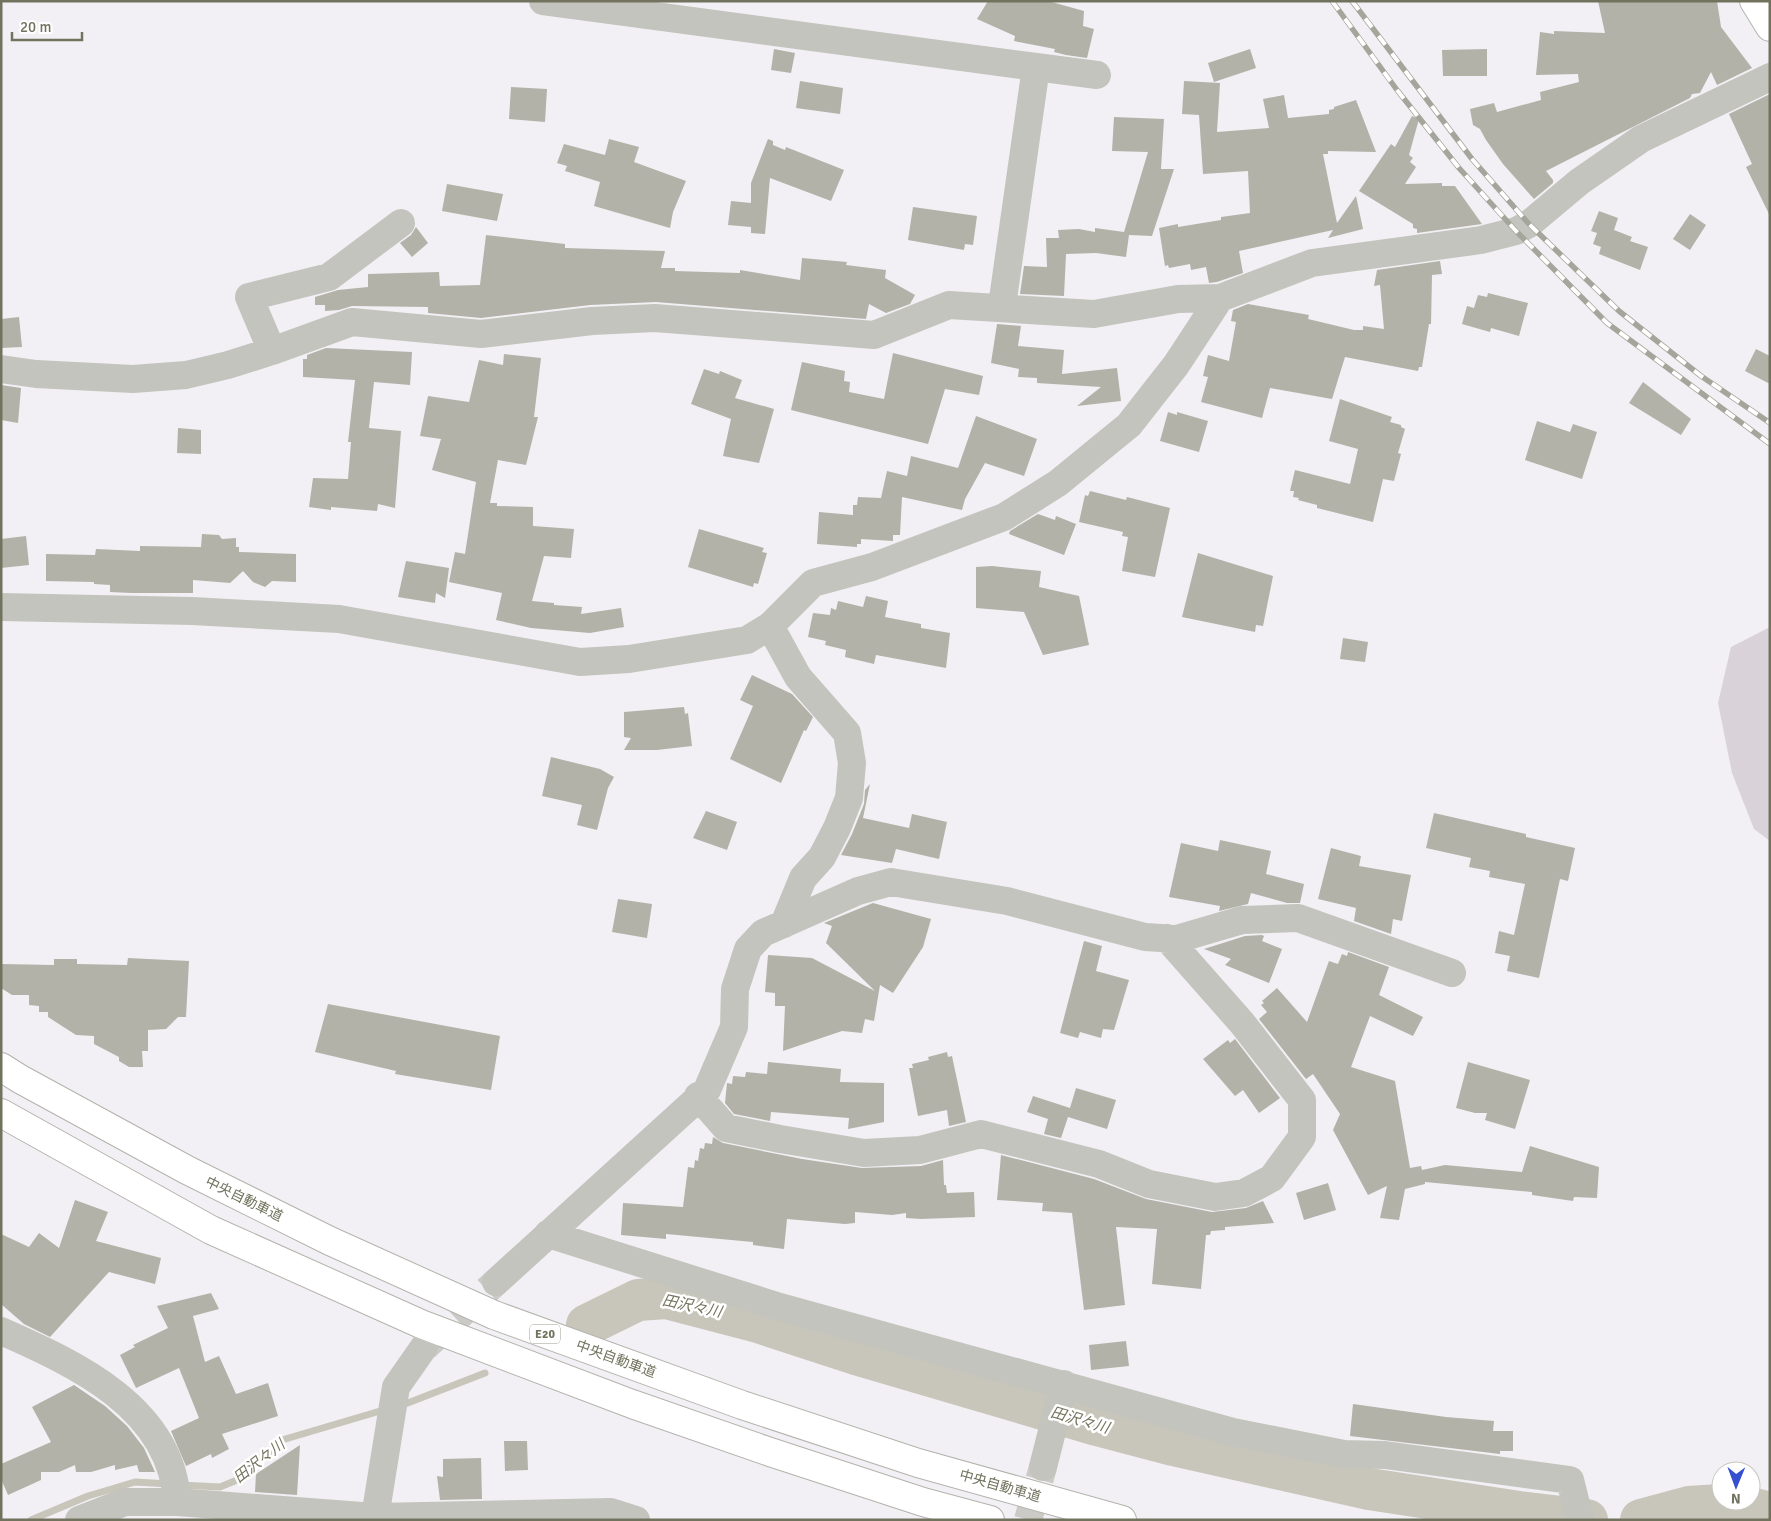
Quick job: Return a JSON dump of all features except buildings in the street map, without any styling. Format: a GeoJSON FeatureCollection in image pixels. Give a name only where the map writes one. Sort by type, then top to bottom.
{"type":"FeatureCollection","features":[{"type":"Feature","properties":{"kind":"main road"},"geometry":{"type":"LineString","coordinates":[[1754,1],[1770,27]]}},
{"type":"Feature","properties":{"kind":"main road","name":"中央自動車道"},"geometry":{"type":"LineString","coordinates":[[1,1067],[187,1170],[330,1241],[494,1315],[779,1417],[918,1463],[1122,1520]]}},
{"type":"Feature","properties":{"kind":"main road"},"geometry":{"type":"LineString","coordinates":[[1,1113],[211,1230],[421,1324],[632,1404],[760,1449],[924,1502],[990,1520]]}},
{"type":"Feature","properties":{"kind":"street"},"geometry":{"type":"LineString","coordinates":[[543,1],[1097,75]]}},
{"type":"Feature","properties":{"kind":"street"},"geometry":{"type":"LineString","coordinates":[[1002,306],[1036,67]]}},
{"type":"Feature","properties":{"kind":"street"},"geometry":{"type":"LineString","coordinates":[[1,369],[36,374],[133,380],[186,374],[228,365],[272,352],[352,322],[481,334],[592,321],[655,318],[874,335],[950,305],[1002,306],[1094,314],[1178,299],[1220,298],[1312,263],[1481,240],[1516,232],[1530,224],[1579,182],[1641,139],[1770,77]]}},
{"type":"Feature","properties":{"kind":"street"},"geometry":{"type":"LineString","coordinates":[[272,352],[248,297],[329,277],[402,223]]}},
{"type":"Feature","properties":{"kind":"street"},"geometry":{"type":"LineString","coordinates":[[1,607],[192,611],[339,619],[580,662],[629,659],[747,640],[770,626],[813,583],[872,567],[1004,517],[1058,483],[1129,425],[1176,365],[1220,298]]}},
{"type":"Feature","properties":{"kind":"street"},"geometry":{"type":"LineString","coordinates":[[770,626],[798,677],[847,733],[852,763],[849,798],[837,828],[822,857],[803,878],[784,924]]}},
{"type":"Feature","properties":{"kind":"street"},"geometry":{"type":"LineString","coordinates":[[496,1282],[698,1096],[707,1090],[734,1026],[735,989],[748,949],[763,933],[858,891],[892,882],[1007,901],[1145,936],[1177,939],[1242,920],[1298,918],[1452,973]]}},
{"type":"Feature","properties":{"kind":"street"},"geometry":{"type":"LineString","coordinates":[[698,1096],[726,1128],[780,1139],[864,1152],[920,1150],[981,1134],[1099,1164],[1149,1184],[1215,1196],[1244,1193],[1272,1178],[1302,1137],[1302,1100],[1242,1022],[1167,938]]}},
{"type":"Feature","properties":{"kind":"street"},"geometry":{"type":"LineString","coordinates":[[548,1234],[780,1307],[1233,1432],[1344,1454],[1385,1455],[1570,1480],[1580,1520]]}},
{"type":"Feature","properties":{"kind":"street"},"geometry":{"type":"LineString","coordinates":[[1,1332],[80,1368],[114,1391],[136,1412],[156,1438],[176,1490]]}},
{"type":"Feature","properties":{"kind":"street"},"geometry":{"type":"LineString","coordinates":[[375,1518],[395,1391],[424,1347]]}},
{"type":"Feature","properties":{"kind":"street"},"geometry":{"type":"LineString","coordinates":[[1043,1467],[1064,1384]]}},
{"type":"Feature","properties":{"kind":"street"},"geometry":{"type":"LineString","coordinates":[[79,1520],[125,1502],[176,1490],[375,1518],[611,1512],[636,1520]]}},
{"type":"Feature","properties":{"kind":"shaded area"},"geometry":{"type":"Polygon","coordinates":[[[1770,627],[1770,841],[1754,829],[1732,773],[1718,703],[1731,647],[1770,627]]]}},
{"type":"Feature","properties":{"kind":"waterway","name":"田沢々川"},"geometry":{"type":"LineString","coordinates":[[587,1325],[638,1300],[666,1298],[758,1322],[856,1354],[1097,1425],[1169,1444],[1369,1489],[1519,1512],[1587,1520]]}},
{"type":"Feature","properties":{"kind":"waterway","name":"田沢々川"},"geometry":{"type":"LineString","coordinates":[[400,1406],[485,1373]]}},
{"type":"Feature","properties":{"kind":"waterway","name":"田沢々川"},"geometry":{"type":"LineString","coordinates":[[180,1485],[220,1487],[242,1478],[282,1440],[387,1409]]}},
{"type":"Feature","properties":{"kind":"waterway","name":"田沢々川"},"geometry":{"type":"LineString","coordinates":[[31,1520],[88,1496],[135,1482],[169,1484]]}},
{"type":"Feature","properties":{"kind":"waterway","name":"田沢々川"},"geometry":{"type":"LineString","coordinates":[[1641,1520],[1689,1507],[1735,1504],[1770,1513]]}},
{"type":"Feature","properties":{"kind":"tunnel"},"geometry":{"type":"LineString","coordinates":[[425,1347],[496,1282]]}},
{"type":"Feature","properties":{"kind":"tunnel"},"geometry":{"type":"LineString","coordinates":[[1028,1520],[1043,1467]]}},
{"type":"Feature","properties":{"kind":"railway"},"geometry":{"type":"LineString","coordinates":[[1332,1],[1397,90],[1459,168],[1516,231],[1607,323],[1770,444]]}},
{"type":"Feature","properties":{"kind":"railway"},"geometry":{"type":"LineString","coordinates":[[1352,1],[1472,159],[1529,224],[1619,311],[1701,376],[1770,423]]}}]}
